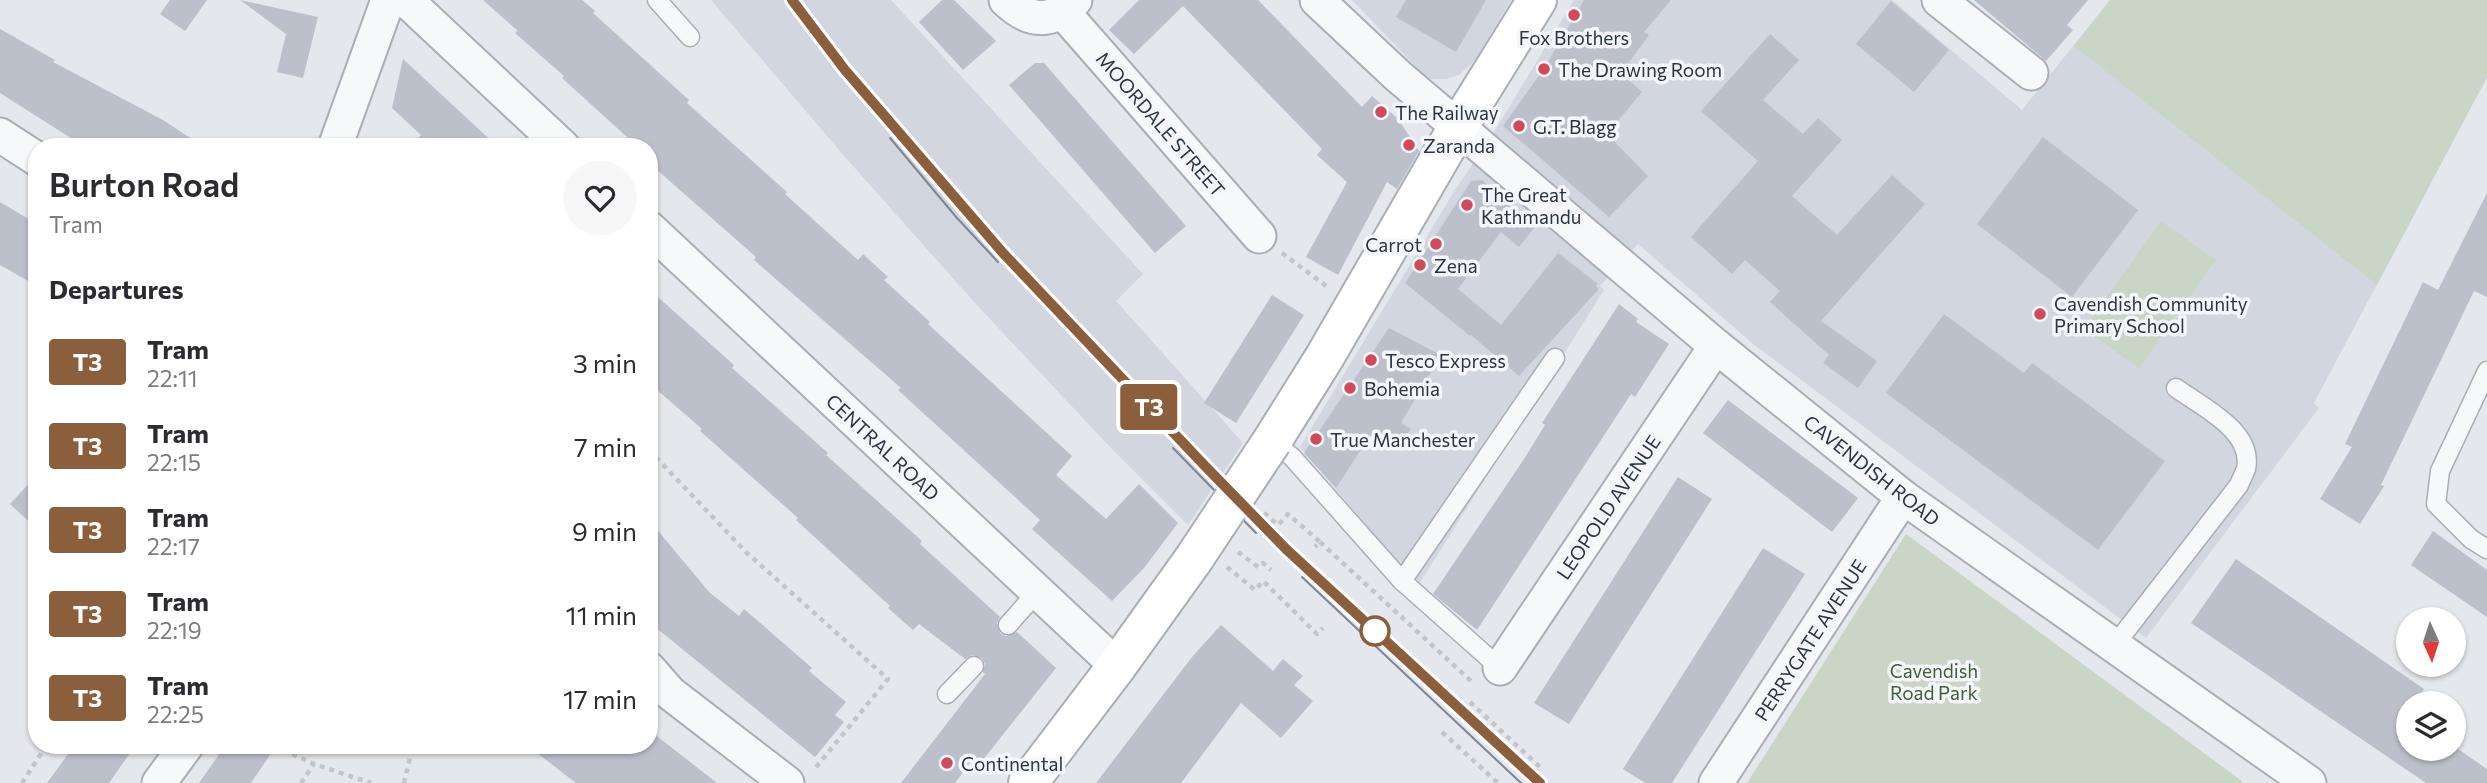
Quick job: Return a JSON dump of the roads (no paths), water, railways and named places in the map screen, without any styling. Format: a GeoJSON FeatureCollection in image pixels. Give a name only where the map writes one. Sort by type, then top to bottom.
{"type":"FeatureCollection","features":[{"type":"Feature","properties":{"kind":"street"},"geometry":{"type":"LineString","coordinates":[[338,138],[388,0]]}},
{"type":"Feature","properties":{"kind":"street"},"geometry":{"type":"LineString","coordinates":[[405,0],[553,138]]}},
{"type":"Feature","properties":{"kind":"street"},"geometry":{"type":"LineString","coordinates":[[1006,0],[1016,10],[1030,16],[1046,17],[1069,6]]}},
{"type":"Feature","properties":{"kind":"street","name":"CAVENDISH ROAD"},"geometry":{"type":"LineString","coordinates":[[1317,0],[1398,76],[1716,346],[1903,497],[2114,646],[2289,778]]}},
{"type":"Feature","properties":{"kind":"street"},"geometry":{"type":"LineString","coordinates":[[1028,783],[1198,553],[1272,441],[1458,127],[1537,0]]}},
{"type":"Feature","properties":{"kind":"street"},"geometry":{"type":"LineString","coordinates":[[1939,0],[2031,73]]}},
{"type":"Feature","properties":{"kind":"street","name":"MOORDALE STREET"},"geometry":{"type":"LineString","coordinates":[[1069,6],[1259,236]]}},
{"type":"Feature","properties":{"kind":"street"},"geometry":{"type":"LineString","coordinates":[[0,135],[28,153]]}},
{"type":"Feature","properties":{"kind":"street","name":"CENTRAL ROAD"},"geometry":{"type":"LineString","coordinates":[[658,236],[1117,666]]}},
{"type":"Feature","properties":{"kind":"street","name":"LEOPOLD AVENUE"},"geometry":{"type":"LineString","coordinates":[[1488,677],[1716,346]]}},
{"type":"Feature","properties":{"kind":"street","name":"PERRYGATE AVENUE"},"geometry":{"type":"LineString","coordinates":[[1716,783],[1903,497]]}},
{"type":"Feature","properties":{"kind":"street"},"geometry":{"type":"LineString","coordinates":[[658,679],[670,693],[800,778]]}},
{"type":"Feature","properties":{"kind":"street"},"geometry":{"type":"LineString","coordinates":[[159,783],[180,754]]}},
{"type":"Feature","properties":{"kind":"lane"},"geometry":{"type":"LineString","coordinates":[[657,0],[690,37]]}},
{"type":"Feature","properties":{"kind":"lane"},"geometry":{"type":"LineString","coordinates":[[1402,581],[1555,358]]}},
{"type":"Feature","properties":{"kind":"lane"},"geometry":{"type":"LineString","coordinates":[[2487,371],[2440,471],[2436,504],[2471,539],[2487,549]]}},
{"type":"Feature","properties":{"kind":"lane"},"geometry":{"type":"LineString","coordinates":[[2114,646],[2239,485],[2246,469],[2246,454],[2233,429],[2176,388]]}},
{"type":"Feature","properties":{"kind":"lane"},"geometry":{"type":"LineString","coordinates":[[1272,441],[1292,457],[1488,677]]}},
{"type":"Feature","properties":{"kind":"lane"},"geometry":{"type":"LineString","coordinates":[[1008,625],[1038,591]]}},
{"type":"Feature","properties":{"kind":"lane"},"geometry":{"type":"LineString","coordinates":[[947,694],[974,666]]}},
{"type":"Feature","properties":{"kind":"tram line"},"geometry":{"type":"LineString","coordinates":[[792,0],[845,70],[1004,253],[1204,466],[1286,549],[1539,783]]}},
{"type":"Feature","properties":{"kind":"tram line","name":"T3"},"geometry":{"type":"LineString","coordinates":[[792,0],[845,70],[1003,253],[1205,466],[1286,549],[1540,783]]}},
{"type":"Feature","properties":{"kind":"tram line"},"geometry":{"type":"LineString","coordinates":[[890,138],[998,262]]}},
{"type":"Feature","properties":{"kind":"tram line"},"geometry":{"type":"LineString","coordinates":[[1173,448],[1256,533]]}},
{"type":"Feature","properties":{"kind":"tram line"},"geometry":{"type":"LineString","coordinates":[[1302,577],[1521,783]]}},
{"type":"Feature","properties":{"kind":"place","name":"Fox Brothers"},"geometry":{"type":"Point","coordinates":[1574,15]}},
{"type":"Feature","properties":{"kind":"place","name":"The Drawing Room"},"geometry":{"type":"Point","coordinates":[1544,69]}},
{"type":"Feature","properties":{"kind":"place","name":"The Railway"},"geometry":{"type":"Point","coordinates":[1381,112]}},
{"type":"Feature","properties":{"kind":"place","name":"G.T. Blagg"},"geometry":{"type":"Point","coordinates":[1519,126]}},
{"type":"Feature","properties":{"kind":"place","name":"Zaranda"},"geometry":{"type":"Point","coordinates":[1409,145]}},
{"type":"Feature","properties":{"kind":"place","name":"The Great Kathmandu"},"geometry":{"type":"Point","coordinates":[1467,205]}},
{"type":"Feature","properties":{"kind":"place","name":"Carrot"},"geometry":{"type":"Point","coordinates":[1436,244]}},
{"type":"Feature","properties":{"kind":"place","name":"Zena"},"geometry":{"type":"Point","coordinates":[1420,265]}},
{"type":"Feature","properties":{"kind":"place","name":"Cavendish Community Primary School"},"geometry":{"type":"Point","coordinates":[2040,314]}},
{"type":"Feature","properties":{"kind":"place","name":"Tesco Express"},"geometry":{"type":"Point","coordinates":[1371,360]}},
{"type":"Feature","properties":{"kind":"place","name":"Bohemia"},"geometry":{"type":"Point","coordinates":[1350,388]}},
{"type":"Feature","properties":{"kind":"place","name":"True Manchester"},"geometry":{"type":"Point","coordinates":[1316,439]}},
{"type":"Feature","properties":{"kind":"place","name":"Continental"},"geometry":{"type":"Point","coordinates":[947,763]}},
{"type":"Feature","properties":{"kind":"park label","name":"Cavendish Road Park"},"geometry":{"type":"Point","coordinates":[1934,681]}}]}
